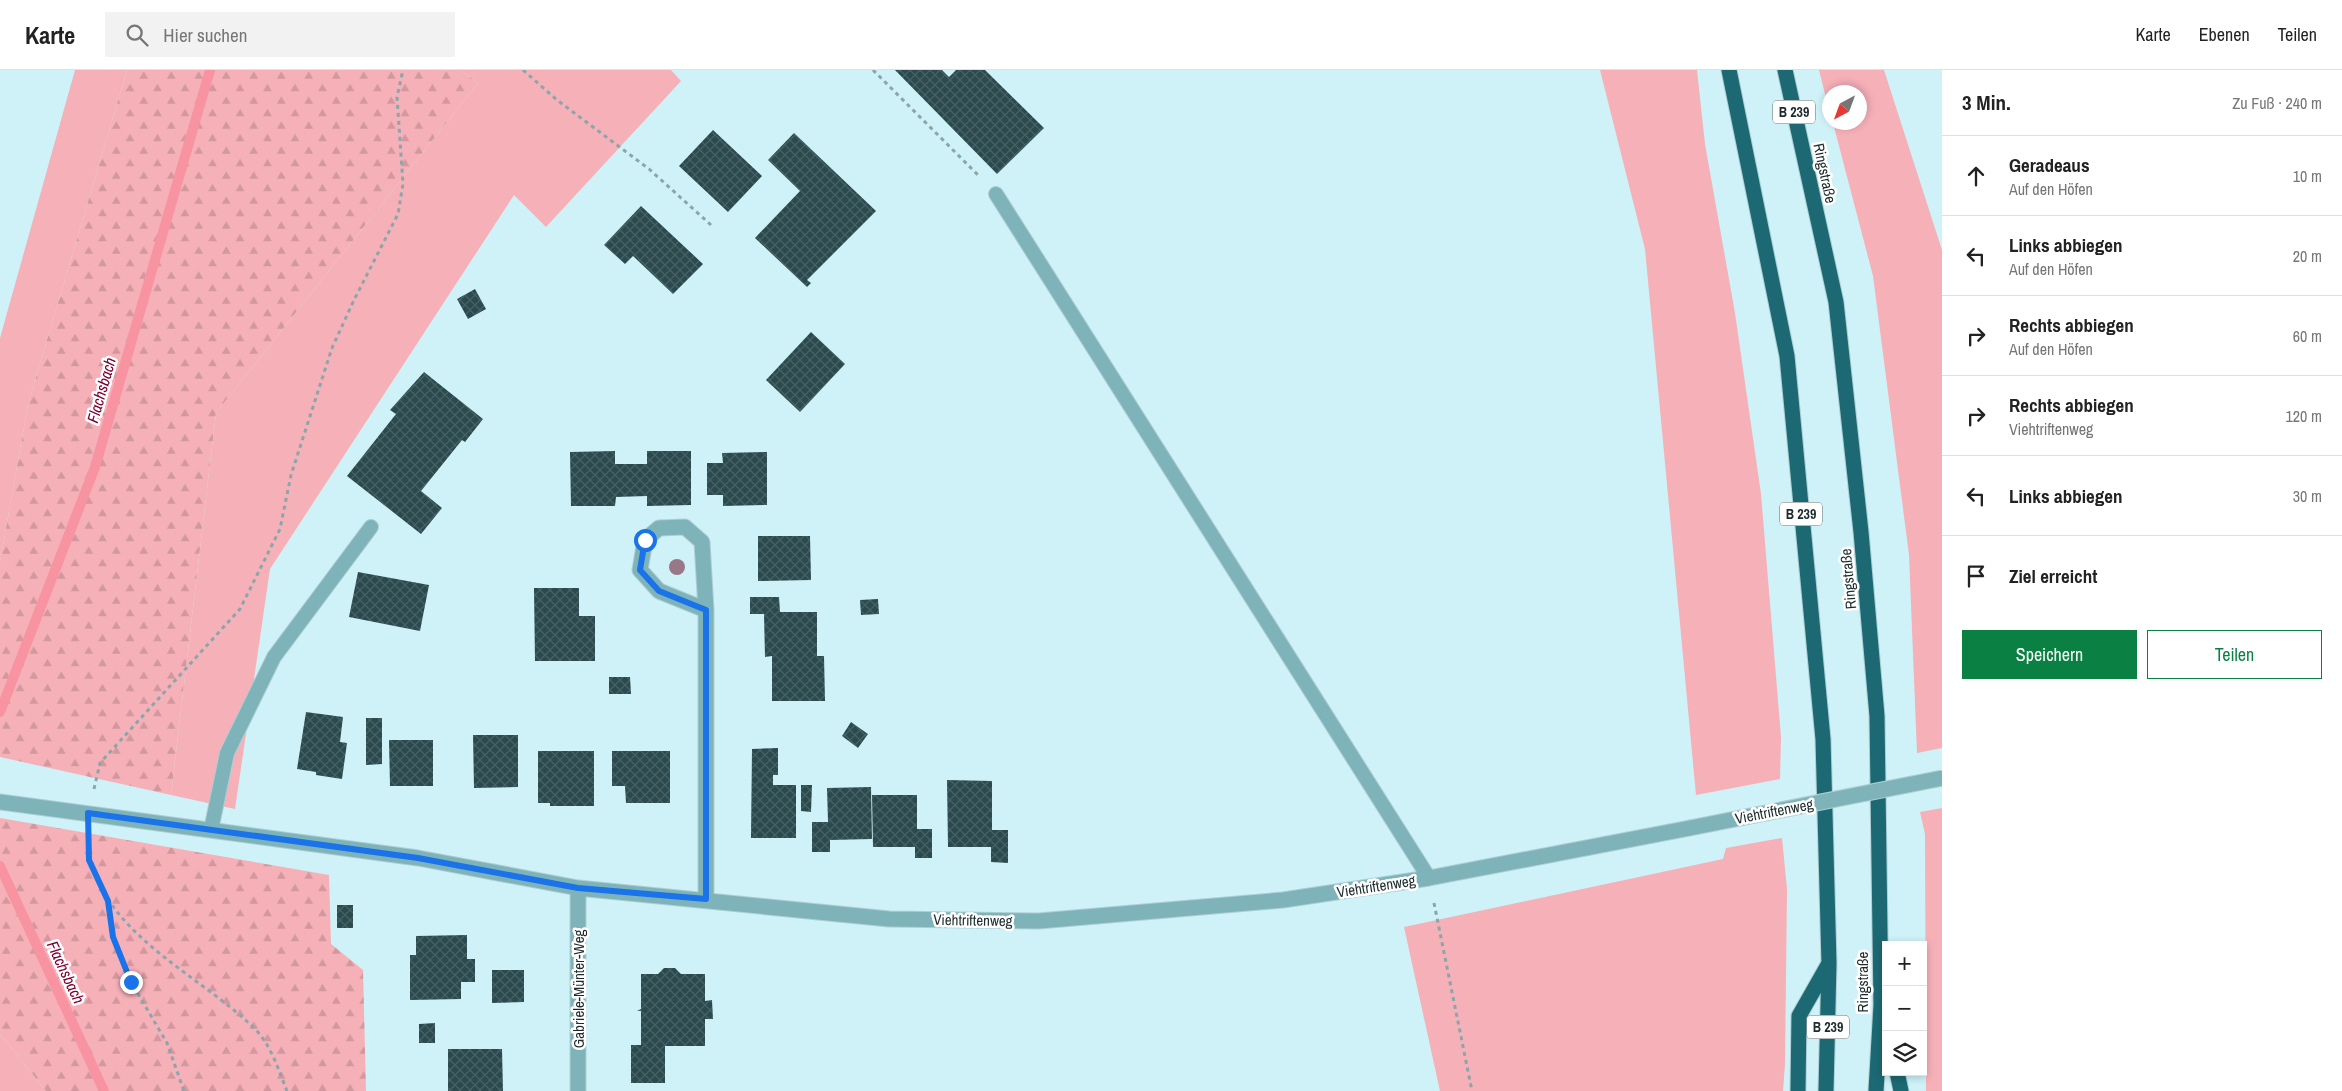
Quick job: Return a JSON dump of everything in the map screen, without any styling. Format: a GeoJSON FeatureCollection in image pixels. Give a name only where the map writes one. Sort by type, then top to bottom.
{"type":"FeatureCollection","features":[{"type":"Feature","properties":{"kind":"highway","name":"B 239"},"geometry":{"type":"LineString","coordinates":[[1729,70],[1786,356],[1823,739],[1829,963],[1826,1091]]}},
{"type":"Feature","properties":{"kind":"highway","name":"Ringstraße"},"geometry":{"type":"LineString","coordinates":[[1784,70],[1836,302],[1861,532],[1877,716],[1881,1005],[1876,1091]]}},
{"type":"Feature","properties":{"kind":"highway"},"geometry":{"type":"LineString","coordinates":[[1798,1091],[1799,1016],[1829,963]]}},
{"type":"Feature","properties":{"kind":"highway"},"geometry":{"type":"LineString","coordinates":[[1881,1005],[1882,1009]]}},
{"type":"Feature","properties":{"kind":"highway"},"geometry":{"type":"LineString","coordinates":[[1898,1076],[1902,1091]]}},
{"type":"Feature","properties":{"kind":"street"},"geometry":{"type":"LineString","coordinates":[[706,610],[659,591],[640,570],[645,540],[659,528],[685,527],[702,542],[706,610],[706,899]]}},
{"type":"Feature","properties":{"kind":"street","name":"Viehtriftenweg"},"geometry":{"type":"LineString","coordinates":[[0,802],[418,858],[578,888],[706,899],[889,919],[1039,921],[1283,900],[1429,878],[1942,778]]}},
{"type":"Feature","properties":{"kind":"street","name":"Gabriele-Münter-Weg"},"geometry":{"type":"LineString","coordinates":[[578,888],[578,1091]]}},
{"type":"Feature","properties":{"kind":"lane"},"geometry":{"type":"LineString","coordinates":[[996,194],[1429,878]]}},
{"type":"Feature","properties":{"kind":"lane"},"geometry":{"type":"LineString","coordinates":[[211,830],[227,752],[274,657],[371,527]]}},
{"type":"Feature","properties":{"kind":"path"},"geometry":{"type":"LineString","coordinates":[[184,1091],[167,1043],[131,982],[113,937],[108,901],[89,860],[88,813],[100,763],[240,608],[280,529],[290,475],[332,348],[398,214],[403,184],[397,97],[402,70]]}},
{"type":"Feature","properties":{"kind":"path"},"geometry":{"type":"LineString","coordinates":[[523,70],[558,100],[649,169],[710,225]]}},
{"type":"Feature","properties":{"kind":"path"},"geometry":{"type":"LineString","coordinates":[[874,70],[996,194]]}},
{"type":"Feature","properties":{"kind":"path"},"geometry":{"type":"LineString","coordinates":[[1429,878],[1472,1091]]}},
{"type":"Feature","properties":{"kind":"path"},"geometry":{"type":"LineString","coordinates":[[108,901],[150,944],[255,1028],[274,1056],[287,1091]]}},
{"type":"Feature","properties":{"kind":"green space"},"geometry":{"type":"Polygon","coordinates":[[[75,70],[127,70],[28,404],[0,562],[0,338],[75,70]]]}},
{"type":"Feature","properties":{"kind":"green space"},"geometry":{"type":"Polygon","coordinates":[[[127,70],[460,70],[478,83],[216,413],[171,795],[0,757],[0,562],[28,404],[127,70]]]}},
{"type":"Feature","properties":{"kind":"green space"},"geometry":{"type":"Polygon","coordinates":[[[460,70],[671,70],[681,81],[546,227],[514,195],[270,569],[235,809],[171,795],[216,413],[478,83],[460,70]]]}},
{"type":"Feature","properties":{"kind":"green space"},"geometry":{"type":"Polygon","coordinates":[[[1600,70],[1697,70],[1705,144],[1735,313],[1761,494],[1781,737],[1780,779],[1696,795],[1645,249],[1600,70]]]}},
{"type":"Feature","properties":{"kind":"green space"},"geometry":{"type":"Polygon","coordinates":[[[1819,70],[1884,70],[1942,250],[1942,748],[1917,753],[1909,555],[1873,276],[1835,130],[1867,130],[1867,85],[1823,85],[1819,70]]]}},
{"type":"Feature","properties":{"kind":"green space"},"geometry":{"type":"Polygon","coordinates":[[[1942,808],[1942,1091],[1926,1091],[1927,941],[1925,941],[1925,834],[1920,812],[1942,808]]]}},
{"type":"Feature","properties":{"kind":"green space"},"geometry":{"type":"Polygon","coordinates":[[[0,818],[329,875],[331,944],[363,970],[366,1091],[46,1091],[0,1034],[0,818]]]}},
{"type":"Feature","properties":{"kind":"green space"},"geometry":{"type":"Polygon","coordinates":[[[1782,838],[1787,889],[1783,1091],[1440,1091],[1404,927],[1723,859],[1726,848],[1782,838]]]}},
{"type":"Feature","properties":{"kind":"green space"},"geometry":{"type":"Polygon","coordinates":[[[0,1034],[46,1091],[0,1091],[0,1034]]]}},
{"type":"Feature","properties":{"kind":"building"},"geometry":{"type":"Polygon","coordinates":[[[895,70],[942,70],[949,77],[956,70],[985,70],[1044,128],[997,174],[895,70]]]}},
{"type":"Feature","properties":{"kind":"building"},"geometry":{"type":"Polygon","coordinates":[[[713,130],[762,176],[728,212],[679,166],[713,130]]]}},
{"type":"Feature","properties":{"kind":"building"},"geometry":{"type":"Polygon","coordinates":[[[794,133],[876,211],[807,280],[811,283],[807,287],[755,238],[800,191],[768,160],[794,133]]]}},
{"type":"Feature","properties":{"kind":"building"},"geometry":{"type":"Polygon","coordinates":[[[641,206],[703,264],[673,294],[633,256],[625,264],[604,245],[641,206]]]}},
{"type":"Feature","properties":{"kind":"building"},"geometry":{"type":"Polygon","coordinates":[[[475,289],[486,309],[468,319],[457,299],[475,289]]]}},
{"type":"Feature","properties":{"kind":"building"},"geometry":{"type":"Polygon","coordinates":[[[811,332],[845,364],[800,412],[766,380],[811,332]]]}},
{"type":"Feature","properties":{"kind":"building"},"geometry":{"type":"Polygon","coordinates":[[[424,372],[483,419],[465,442],[462,440],[421,491],[442,508],[421,534],[347,476],[396,414],[390,410],[424,372]]]}},
{"type":"Feature","properties":{"kind":"building"},"geometry":{"type":"Polygon","coordinates":[[[615,451],[615,464],[647,464],[647,451],[691,451],[691,505],[647,506],[647,496],[616,497],[615,506],[571,506],[570,452],[615,451]]]}},
{"type":"Feature","properties":{"kind":"building"},"geometry":{"type":"Polygon","coordinates":[[[767,452],[767,505],[723,506],[723,495],[707,495],[707,463],[723,463],[722,453],[767,452]]]}},
{"type":"Feature","properties":{"kind":"building"},"geometry":{"type":"Polygon","coordinates":[[[758,536],[810,536],[811,580],[758,581],[758,536]]]}},
{"type":"Feature","properties":{"kind":"building"},"geometry":{"type":"Polygon","coordinates":[[[358,572],[429,585],[420,631],[349,617],[358,572]]]}},
{"type":"Feature","properties":{"kind":"building"},"geometry":{"type":"Polygon","coordinates":[[[534,588],[579,588],[579,616],[595,616],[595,661],[535,661],[534,588]]]}},
{"type":"Feature","properties":{"kind":"building"},"geometry":{"type":"Polygon","coordinates":[[[750,597],[779,597],[780,612],[817,612],[817,656],[824,656],[825,701],[772,701],[772,656],[765,657],[764,614],[750,614],[750,597]]]}},
{"type":"Feature","properties":{"kind":"building"},"geometry":{"type":"Polygon","coordinates":[[[878,599],[879,614],[861,615],[860,600],[878,599]]]}},
{"type":"Feature","properties":{"kind":"building"},"geometry":{"type":"Polygon","coordinates":[[[609,677],[630,677],[631,694],[609,694],[609,677]]]}},
{"type":"Feature","properties":{"kind":"building"},"geometry":{"type":"Polygon","coordinates":[[[306,712],[343,717],[340,742],[347,743],[342,779],[316,775],[316,772],[297,769],[306,712]]]}},
{"type":"Feature","properties":{"kind":"building"},"geometry":{"type":"Polygon","coordinates":[[[366,718],[382,718],[382,764],[366,765],[366,718]]]}},
{"type":"Feature","properties":{"kind":"building"},"geometry":{"type":"Polygon","coordinates":[[[851,722],[868,734],[858,748],[842,736],[851,722]]]}},
{"type":"Feature","properties":{"kind":"building"},"geometry":{"type":"Polygon","coordinates":[[[473,735],[518,735],[518,787],[474,788],[473,735]]]}},
{"type":"Feature","properties":{"kind":"building"},"geometry":{"type":"Polygon","coordinates":[[[389,740],[433,740],[433,786],[390,786],[389,740]]]}},
{"type":"Feature","properties":{"kind":"building"},"geometry":{"type":"Polygon","coordinates":[[[778,748],[778,775],[773,775],[773,785],[796,785],[796,838],[751,838],[752,749],[778,748]]]}},
{"type":"Feature","properties":{"kind":"building"},"geometry":{"type":"Polygon","coordinates":[[[538,751],[594,751],[594,806],[550,806],[550,803],[538,803],[538,751]]]}},
{"type":"Feature","properties":{"kind":"building"},"geometry":{"type":"Polygon","coordinates":[[[612,751],[670,751],[670,803],[626,803],[625,786],[612,786],[612,751]]]}},
{"type":"Feature","properties":{"kind":"building"},"geometry":{"type":"Polygon","coordinates":[[[947,780],[992,781],[992,830],[1008,830],[1008,863],[991,862],[991,847],[948,847],[947,780]]]}},
{"type":"Feature","properties":{"kind":"building"},"geometry":{"type":"Polygon","coordinates":[[[801,785],[812,785],[811,812],[801,811],[801,785]]]}},
{"type":"Feature","properties":{"kind":"building"},"geometry":{"type":"Polygon","coordinates":[[[871,787],[872,839],[830,840],[830,852],[812,852],[812,822],[828,822],[827,788],[871,787]]]}},
{"type":"Feature","properties":{"kind":"building"},"geometry":{"type":"Polygon","coordinates":[[[872,795],[917,795],[917,829],[932,829],[932,858],[915,858],[915,847],[873,847],[872,795]]]}},
{"type":"Feature","properties":{"kind":"building"},"geometry":{"type":"Polygon","coordinates":[[[337,905],[353,905],[353,928],[337,928],[337,905]]]}},
{"type":"Feature","properties":{"kind":"building"},"geometry":{"type":"Polygon","coordinates":[[[467,935],[467,959],[475,959],[475,982],[461,982],[461,999],[410,1000],[410,955],[416,955],[416,936],[467,935]]]}},
{"type":"Feature","properties":{"kind":"building"},"geometry":{"type":"Polygon","coordinates":[[[664,968],[675,968],[681,974],[705,974],[705,1001],[712,1000],[713,1019],[705,1019],[705,1046],[665,1046],[665,1083],[631,1083],[631,1045],[641,1045],[641,1011],[637,1011],[641,1009],[641,974],[658,974],[664,968]]]}},
{"type":"Feature","properties":{"kind":"building"},"geometry":{"type":"Polygon","coordinates":[[[492,970],[524,970],[524,1002],[492,1003],[492,970]]]}},
{"type":"Feature","properties":{"kind":"building"},"geometry":{"type":"Polygon","coordinates":[[[435,1023],[435,1043],[419,1043],[419,1024],[435,1023]]]}},
{"type":"Feature","properties":{"kind":"building"},"geometry":{"type":"Polygon","coordinates":[[[448,1049],[502,1049],[503,1091],[448,1091],[448,1049]]]}},
{"type":"Feature","properties":{"kind":"waterway","name":"Flachsbach"},"geometry":{"type":"LineString","coordinates":[[0,712],[95,467],[210,70]]}},
{"type":"Feature","properties":{"kind":"waterway","name":"Flachsbach"},"geometry":{"type":"LineString","coordinates":[[0,866],[104,1091]]}},
{"type":"Feature","properties":{"kind":"route"},"geometry":{"type":"LineString","coordinates":[[131,982],[113,937],[108,901],[89,860],[88,813],[418,858],[578,888],[706,899],[706,610],[659,591],[640,570],[645,540]]}}]}
